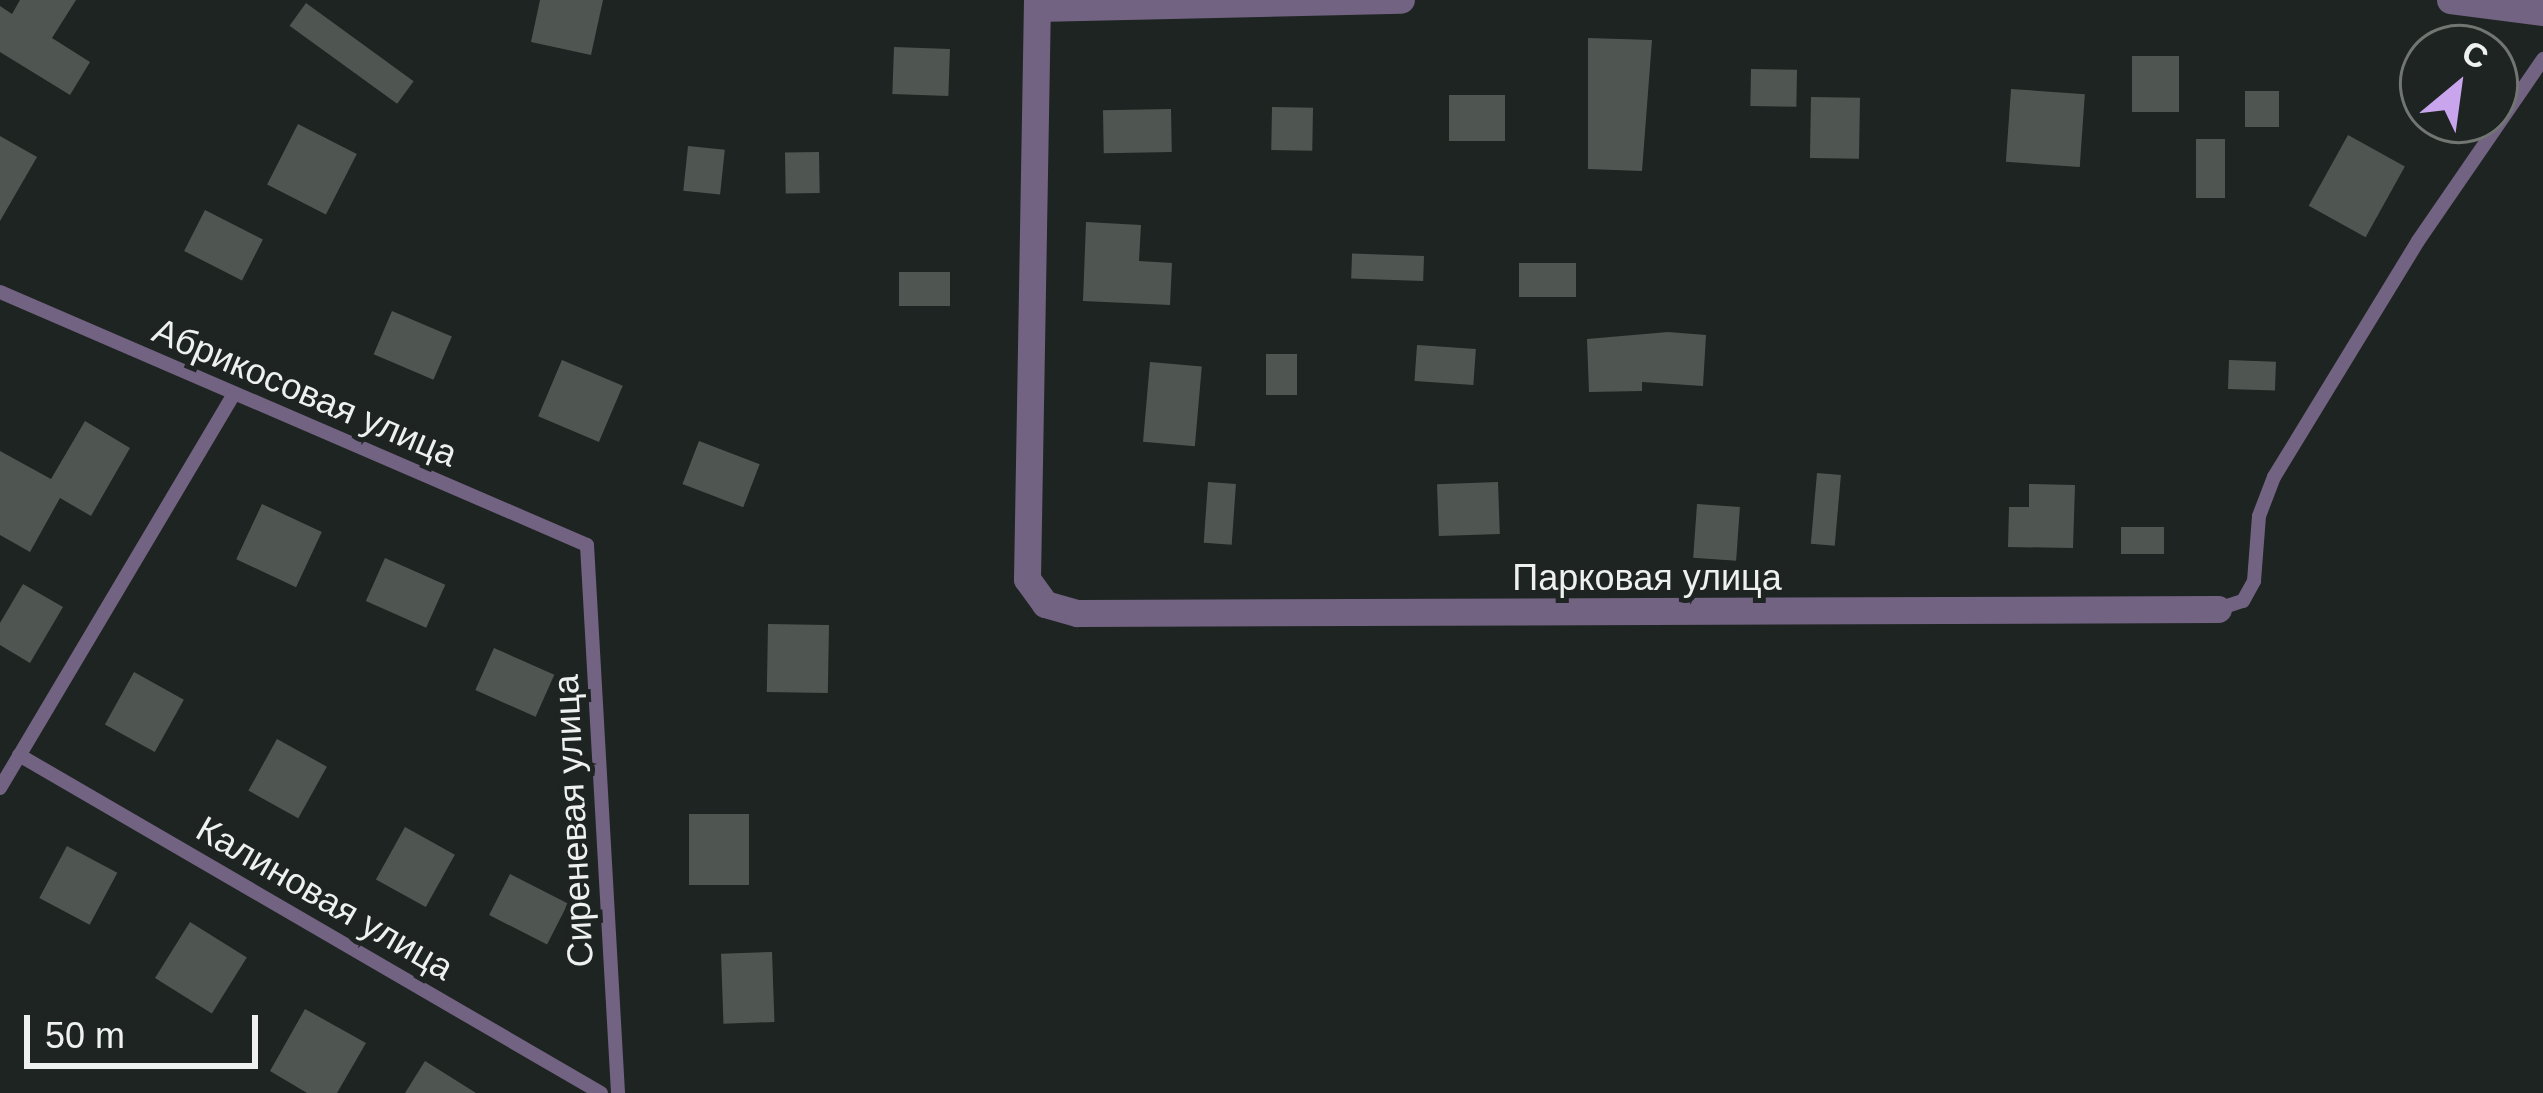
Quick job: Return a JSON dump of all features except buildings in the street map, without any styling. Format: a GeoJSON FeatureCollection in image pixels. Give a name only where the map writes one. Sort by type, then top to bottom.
{"type":"FeatureCollection","features":[{"type":"Feature","properties":{"kind":"street"},"geometry":{"type":"LineString","coordinates":[[1037,4],[1401,0]]}},
{"type":"Feature","properties":{"kind":"street"},"geometry":{"type":"LineString","coordinates":[[2450,0],[2543,12]]}},
{"type":"Feature","properties":{"kind":"street","name":"Парковая улица"},"geometry":{"type":"LineString","coordinates":[[1037,4],[1027,579],[1045,604],[1077,614],[2218,609]]}},
{"type":"Feature","properties":{"kind":"lane"},"geometry":{"type":"LineString","coordinates":[[2218,609],[2243,601],[2254,581],[2259,517],[2273,477],[2418,241],[2543,59]]}},
{"type":"Feature","properties":{"kind":"lane","name":"Абрикосовая улица"},"geometry":{"type":"LineString","coordinates":[[0,292],[232,396],[587,545]]}},
{"type":"Feature","properties":{"kind":"lane"},"geometry":{"type":"LineString","coordinates":[[0,788],[232,396]]}},
{"type":"Feature","properties":{"kind":"lane","name":"Сиреневая улица"},"geometry":{"type":"LineString","coordinates":[[587,545],[618,1093]]}},
{"type":"Feature","properties":{"kind":"lane","name":"Калиновая улица"},"geometry":{"type":"LineString","coordinates":[[19,755],[601,1093]]}}]}
